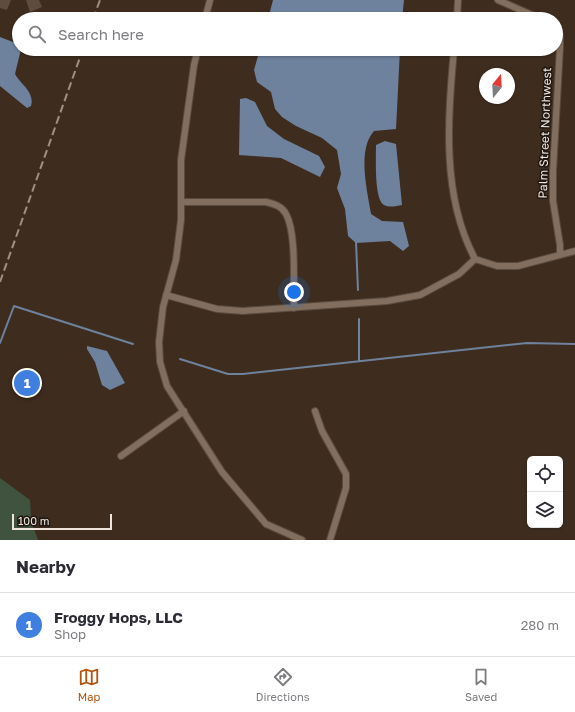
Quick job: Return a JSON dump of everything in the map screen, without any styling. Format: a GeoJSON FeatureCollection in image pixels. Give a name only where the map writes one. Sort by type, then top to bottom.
{"type":"FeatureCollection","features":[{"type":"Feature","properties":{"kind":"street"},"geometry":{"type":"LineString","coordinates":[[207,12],[210,0]]}},
{"type":"Feature","properties":{"kind":"street"},"geometry":{"type":"LineString","coordinates":[[457,12],[458,0]]}},
{"type":"Feature","properties":{"kind":"street"},"geometry":{"type":"LineString","coordinates":[[498,0],[525,12]]}},
{"type":"Feature","properties":{"kind":"street"},"geometry":{"type":"LineString","coordinates":[[197,56],[185,122],[181,160],[181,220],[176,260],[166,296],[158,342],[160,362],[167,386],[184,411],[207,452],[222,472],[266,524],[302,540]]}},
{"type":"Feature","properties":{"kind":"street"},"geometry":{"type":"LineString","coordinates":[[453,56],[448,119],[454,198],[464,238],[475,259],[497,266],[518,266],[575,251]]}},
{"type":"Feature","properties":{"kind":"street","name":"Palm Street Northwest"},"geometry":{"type":"LineString","coordinates":[[557,56],[553,201],[560,245],[560,255]]}},
{"type":"Feature","properties":{"kind":"street"},"geometry":{"type":"LineString","coordinates":[[181,202],[266,202],[276,204],[286,212],[290,224],[293,247],[294,308]]}},
{"type":"Feature","properties":{"kind":"street"},"geometry":{"type":"LineString","coordinates":[[166,296],[218,309],[243,311],[387,301],[420,295],[459,274],[475,259]]}},
{"type":"Feature","properties":{"kind":"street"},"geometry":{"type":"LineString","coordinates":[[122,456],[184,411]]}},
{"type":"Feature","properties":{"kind":"street"},"geometry":{"type":"LineString","coordinates":[[315,411],[322,431],[346,474],[346,488],[330,540]]}},
{"type":"Feature","properties":{"kind":"green space"},"geometry":{"type":"Polygon","coordinates":[[[0,478],[30,500],[31,520],[38,540],[0,540],[0,478]]]}},
{"type":"Feature","properties":{"kind":"water"},"geometry":{"type":"Polygon","coordinates":[[[273,0],[404,0],[403,12],[270,12],[273,0]]]}},
{"type":"Feature","properties":{"kind":"water"},"geometry":{"type":"Polygon","coordinates":[[[0,37],[12,42],[12,56],[19,56],[15,74],[27,89],[31,97],[31,106],[27,108],[0,86],[0,37]]]}},
{"type":"Feature","properties":{"kind":"water"},"geometry":{"type":"Polygon","coordinates":[[[258,56],[400,56],[396,129],[374,131],[369,139],[366,149],[365,171],[371,214],[382,221],[403,222],[409,246],[403,251],[390,241],[356,243],[348,236],[345,209],[337,188],[341,174],[337,150],[322,138],[296,126],[282,117],[275,109],[271,92],[257,82],[254,70],[258,56]]]}},
{"type":"Feature","properties":{"kind":"water"},"geometry":{"type":"Polygon","coordinates":[[[246,98],[255,102],[267,126],[284,139],[319,156],[325,167],[320,177],[281,158],[239,155],[240,99],[246,98]]]}},
{"type":"Feature","properties":{"kind":"water"},"geometry":{"type":"Polygon","coordinates":[[[385,141],[396,144],[402,205],[391,207],[384,205],[381,201],[376,178],[376,145],[385,141]]]}},
{"type":"Feature","properties":{"kind":"water"},"geometry":{"type":"Polygon","coordinates":[[[87,346],[107,351],[125,383],[110,390],[102,385],[95,362],[87,349],[87,346]]]}},
{"type":"Feature","properties":{"kind":"building"},"geometry":{"type":"Polygon","coordinates":[[[0,0],[11,0],[7,10],[0,8],[0,0]]]}},
{"type":"Feature","properties":{"kind":"building"},"geometry":{"type":"Polygon","coordinates":[[[26,0],[39,0],[42,7],[30,12],[26,0]]]}},
{"type":"Feature","properties":{"kind":"waterway"},"geometry":{"type":"LineString","coordinates":[[356,242],[358,290]]}},
{"type":"Feature","properties":{"kind":"waterway"},"geometry":{"type":"LineString","coordinates":[[0,343],[14,306],[133,344]]}},
{"type":"Feature","properties":{"kind":"waterway"},"geometry":{"type":"LineString","coordinates":[[359,319],[359,361]]}},
{"type":"Feature","properties":{"kind":"waterway"},"geometry":{"type":"LineString","coordinates":[[180,359],[228,374],[243,374],[527,343],[575,344]]}},
{"type":"Feature","properties":{"kind":"railway"},"geometry":{"type":"LineString","coordinates":[[96,12],[100,0]]}},
{"type":"Feature","properties":{"kind":"railway"},"geometry":{"type":"LineString","coordinates":[[0,282],[81,56]]}},
{"type":"Feature","properties":{"kind":"place","name":"Froggy Hops, LLC"},"geometry":{"type":"Point","coordinates":[27,383]}}]}
